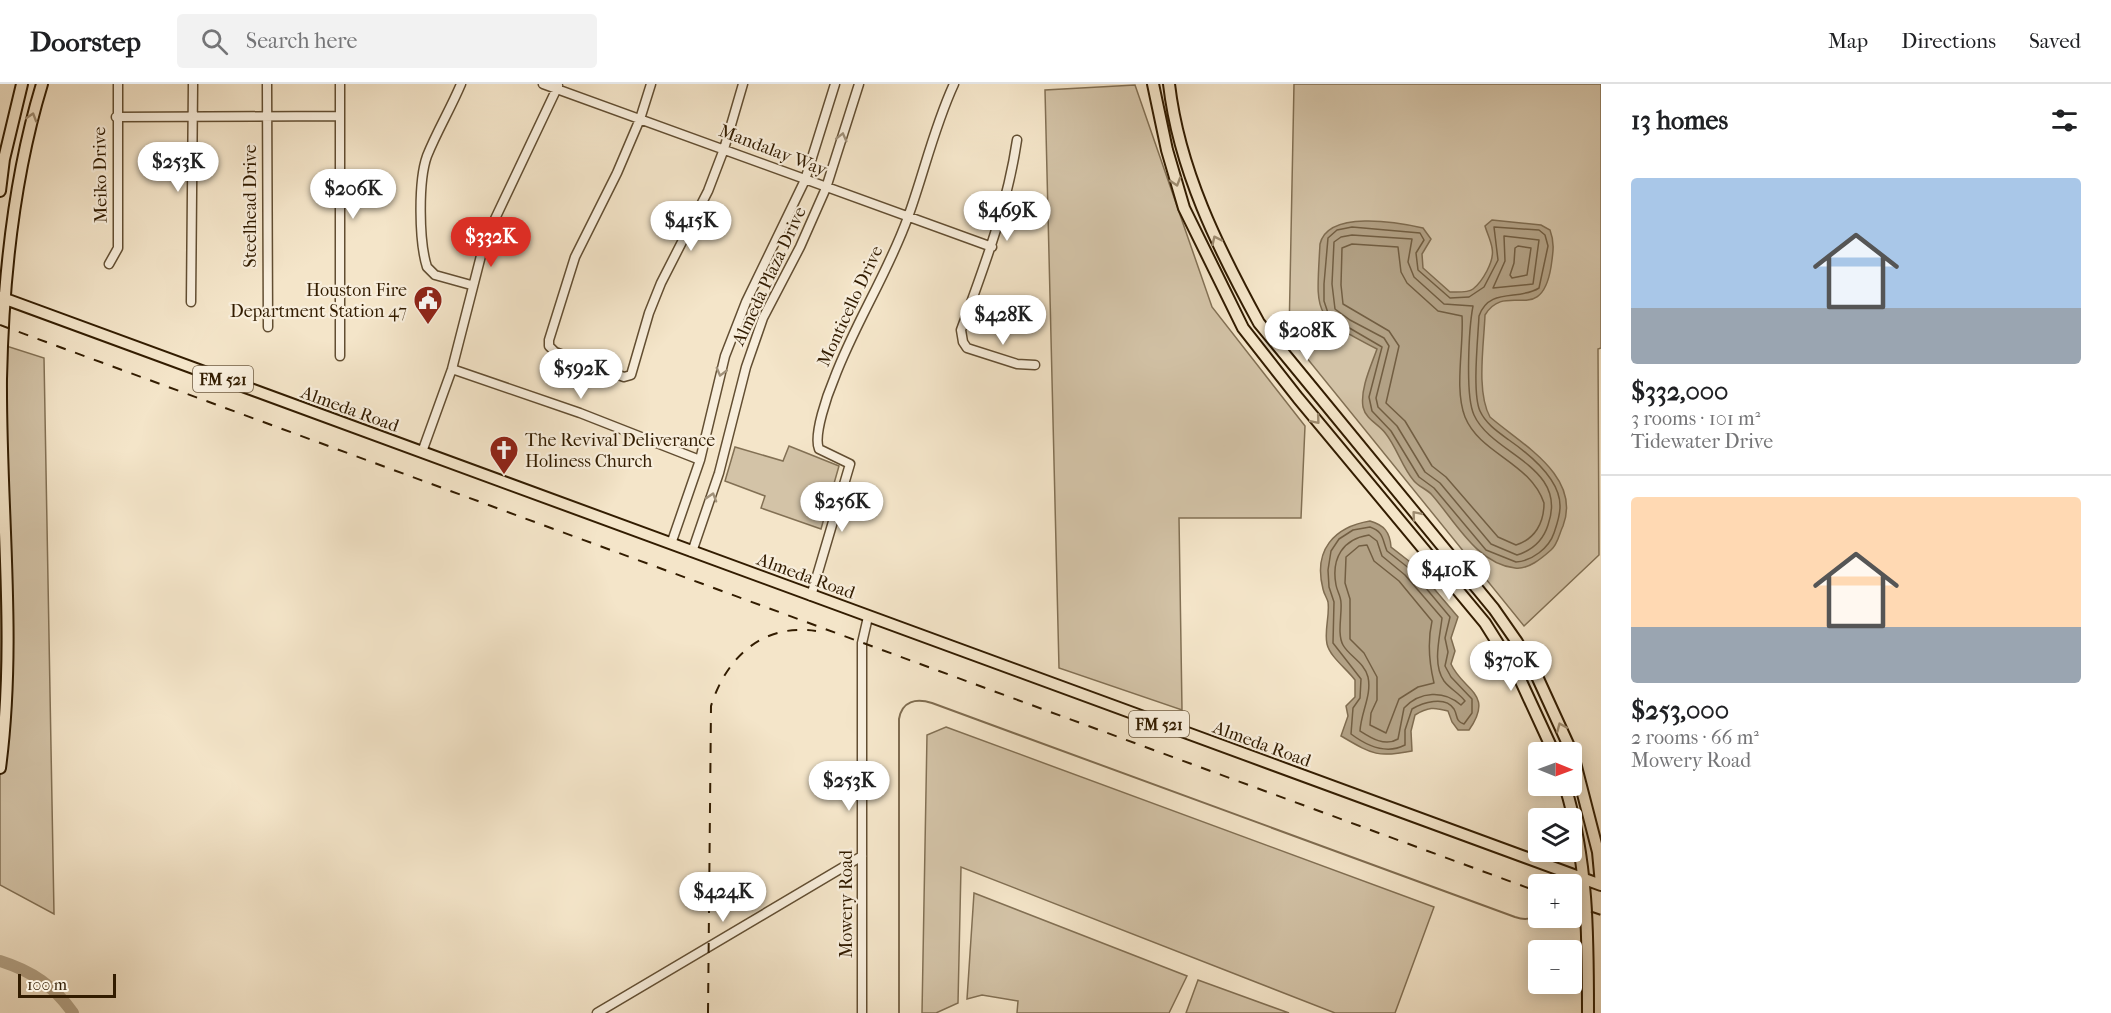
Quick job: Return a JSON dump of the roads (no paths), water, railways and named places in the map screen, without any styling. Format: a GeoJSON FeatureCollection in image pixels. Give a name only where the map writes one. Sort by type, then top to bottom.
{"type":"FeatureCollection","features":[{"type":"Feature","properties":{"kind":"main road"},"geometry":{"type":"LineString","coordinates":[[0,191],[9,138],[22,84]]}},
{"type":"Feature","properties":{"kind":"main road"},"geometry":{"type":"LineString","coordinates":[[0,768],[8,711],[1,443],[3,298],[13,217],[26,144],[42,84]]}},
{"type":"Feature","properties":{"kind":"main road"},"geometry":{"type":"LineString","coordinates":[[1153,84],[1167,150],[1184,208],[1243,328],[1298,398],[1476,611],[1502,647],[1519,677],[1549,742]]}},
{"type":"Feature","properties":{"kind":"main road"},"geometry":{"type":"LineString","coordinates":[[1169,84],[1182,146],[1200,203],[1233,275],[1259,323],[1494,609],[1535,672],[1566,742]]}},
{"type":"Feature","properties":{"kind":"main road"},"geometry":{"type":"LineString","coordinates":[[9,138],[26,144]]}},
{"type":"Feature","properties":{"kind":"main road"},"geometry":{"type":"LineString","coordinates":[[1167,150],[1182,146]]}},
{"type":"Feature","properties":{"kind":"main road"},"geometry":{"type":"LineString","coordinates":[[1219,282],[1233,275]]}},
{"type":"Feature","properties":{"kind":"main road","name":"Almeda Road"},"geometry":{"type":"LineString","coordinates":[[3,298],[1601,885]]}},
{"type":"Feature","properties":{"kind":"main road"},"geometry":{"type":"LineString","coordinates":[[1298,398],[1311,389]]}},
{"type":"Feature","properties":{"kind":"main road"},"geometry":{"type":"LineString","coordinates":[[1378,495],[1392,486]]}},
{"type":"Feature","properties":{"kind":"main road"},"geometry":{"type":"LineString","coordinates":[[1582,791],[1599,852],[1601,885]]}},
{"type":"Feature","properties":{"kind":"main road"},"geometry":{"type":"LineString","coordinates":[[1567,796],[1583,859],[1588,1013]]}},
{"type":"Feature","properties":{"kind":"street","name":"Meiko Drive"},"geometry":{"type":"LineString","coordinates":[[109,264],[118,248],[116,117],[118,84]]}},
{"type":"Feature","properties":{"kind":"street"},"geometry":{"type":"LineString","coordinates":[[191,303],[193,84]]}},
{"type":"Feature","properties":{"kind":"street","name":"Steelhead Drive"},"geometry":{"type":"LineString","coordinates":[[267,84],[268,327]]}},
{"type":"Feature","properties":{"kind":"street"},"geometry":{"type":"LineString","coordinates":[[340,84],[340,356]]}},
{"type":"Feature","properties":{"kind":"street"},"geometry":{"type":"LineString","coordinates":[[461,84],[426,158],[423,181],[422,237],[427,267],[435,274],[471,285]]}},
{"type":"Feature","properties":{"kind":"street","name":"Mandalay Way"},"geometry":{"type":"LineString","coordinates":[[543,84],[557,87],[826,188],[992,247]]}},
{"type":"Feature","properties":{"kind":"street"},"geometry":{"type":"LineString","coordinates":[[651,84],[640,119],[574,257],[549,340],[549,346],[555,352],[624,377],[631,375],[661,283],[708,191],[724,149],[743,84]]}},
{"type":"Feature","properties":{"kind":"street","name":"Almeda Plaza Drive"},"geometry":{"type":"LineString","coordinates":[[671,544],[700,460],[719,376],[738,320],[805,180],[835,84]]}},
{"type":"Feature","properties":{"kind":"street","name":"Almeda Plaza Drive"},"geometry":{"type":"LineString","coordinates":[[692,552],[716,481],[746,367],[763,318],[800,247],[826,188],[859,84]]}},
{"type":"Feature","properties":{"kind":"street","name":"Monticello Drive"},"geometry":{"type":"LineString","coordinates":[[811,596],[850,464],[819,449],[817,439],[822,418],[846,346],[891,260],[908,217],[933,135],[954,84]]}},
{"type":"Feature","properties":{"kind":"street"},"geometry":{"type":"LineString","coordinates":[[422,452],[452,369],[471,285],[486,240],[502,200],[557,87]]}},
{"type":"Feature","properties":{"kind":"street"},"geometry":{"type":"LineString","coordinates":[[116,117],[340,116]]}},
{"type":"Feature","properties":{"kind":"street"},"geometry":{"type":"LineString","coordinates":[[1017,140],[1010,187],[992,247],[961,330],[963,342],[967,348],[1007,361],[1035,365]]}},
{"type":"Feature","properties":{"kind":"street"},"geometry":{"type":"LineString","coordinates":[[452,369],[580,413],[700,460]]}},
{"type":"Feature","properties":{"kind":"street","name":"Mowery Road"},"geometry":{"type":"LineString","coordinates":[[862,1013],[862,643],[868,616]]}},
{"type":"Feature","properties":{"kind":"street"},"geometry":{"type":"LineString","coordinates":[[597,1013],[862,856]]}},
{"type":"Feature","properties":{"kind":"water"},"geometry":{"type":"Polygon","coordinates":[[[1492,220],[1541,225],[1550,230],[1553,244],[1551,267],[1546,285],[1539,295],[1531,299],[1503,301],[1493,305],[1485,315],[1482,381],[1483,395],[1490,417],[1545,463],[1564,492],[1567,508],[1563,526],[1553,548],[1534,563],[1520,568],[1501,565],[1478,550],[1432,495],[1410,476],[1390,439],[1370,419],[1363,407],[1365,385],[1377,349],[1340,329],[1329,320],[1319,300],[1320,244],[1326,233],[1336,226],[1349,222],[1381,221],[1423,228],[1431,239],[1422,254],[1423,268],[1450,292],[1462,292],[1477,286],[1490,265],[1492,248],[1485,226],[1492,220]]]}},
{"type":"Feature","properties":{"kind":"water"},"geometry":{"type":"Polygon","coordinates":[[[1370,521],[1385,530],[1391,547],[1414,565],[1458,617],[1451,638],[1455,651],[1451,664],[1478,700],[1479,708],[1476,718],[1469,730],[1458,730],[1448,711],[1431,708],[1415,715],[1411,731],[1412,751],[1400,753],[1382,754],[1368,751],[1341,736],[1348,716],[1346,706],[1355,697],[1355,680],[1332,654],[1326,639],[1328,602],[1323,591],[1321,575],[1324,552],[1337,535],[1357,524],[1370,521]]]}},
{"type":"Feature","properties":{"kind":"waterway"},"geometry":{"type":"LineString","coordinates":[[899,1013],[899,719],[903,708],[915,701],[932,703],[1515,917],[1528,919]]}},
{"type":"Feature","properties":{"kind":"waterway"},"geometry":{"type":"LineString","coordinates":[[0,961],[32,975],[50,987],[73,1013]]}},
{"type":"Feature","properties":{"kind":"railway"},"geometry":{"type":"LineString","coordinates":[[0,325],[1528,888]]}},
{"type":"Feature","properties":{"kind":"railway"},"geometry":{"type":"LineString","coordinates":[[708,1013],[711,706],[726,673],[749,648],[779,633],[797,630],[816,631]]}},
{"type":"Feature","properties":{"kind":"railway"},"geometry":{"type":"LineString","coordinates":[[1582,908],[1601,915]]}},
{"type":"Feature","properties":{"kind":"place","name":"Houston Fire Department Station 47"},"geometry":{"type":"Point","coordinates":[428,326]}},
{"type":"Feature","properties":{"kind":"place","name":"The Revival Deliverance Holiness Church"},"geometry":{"type":"Point","coordinates":[504,476]}}]}
